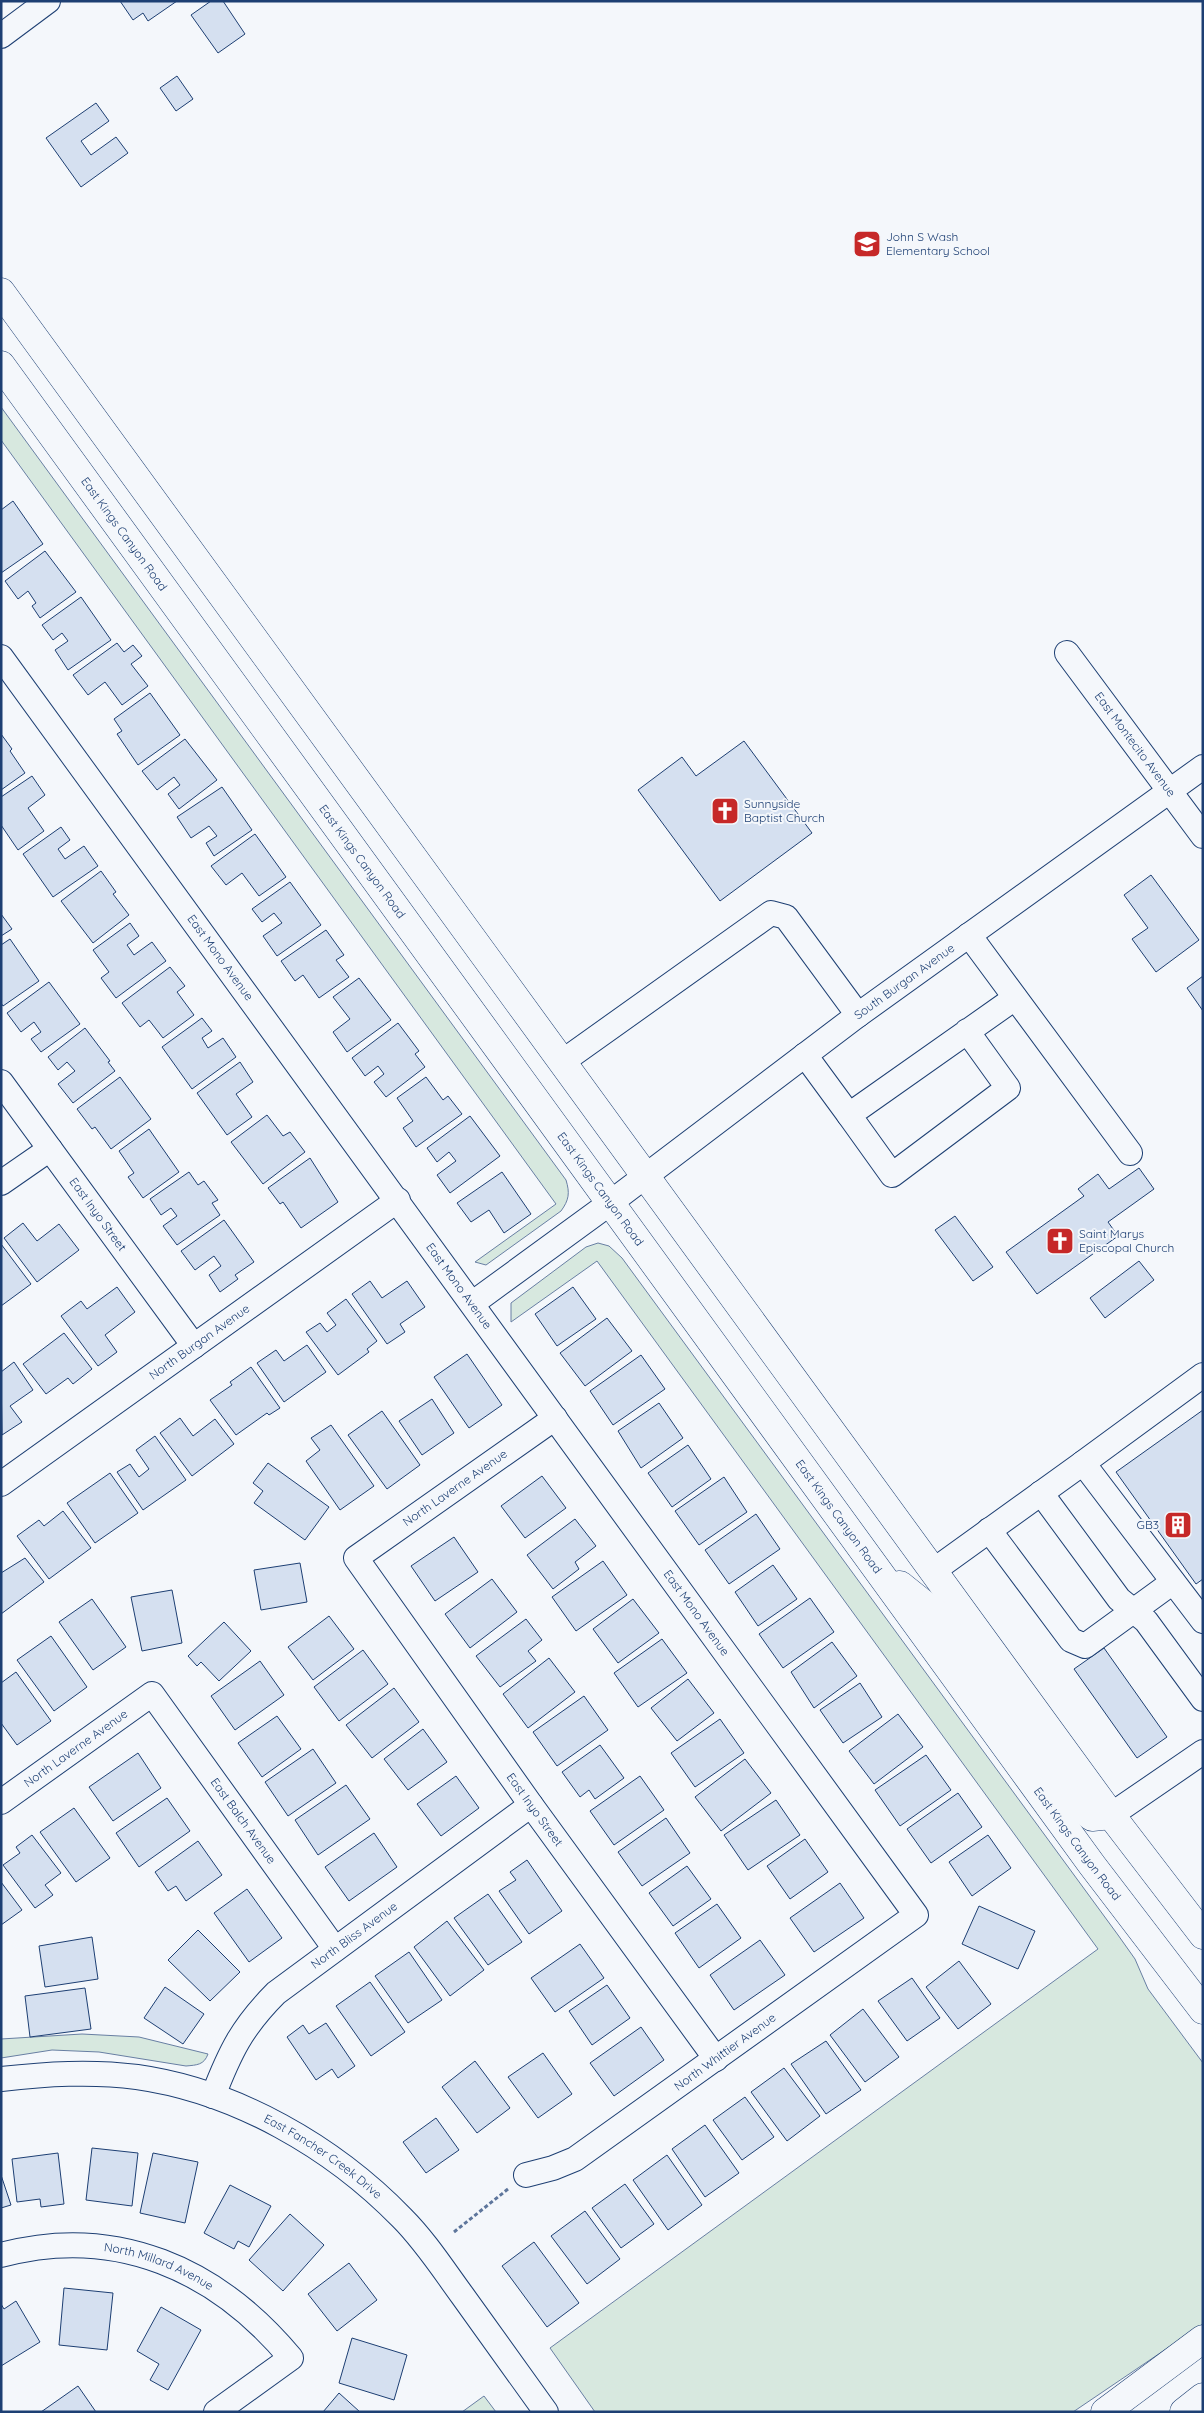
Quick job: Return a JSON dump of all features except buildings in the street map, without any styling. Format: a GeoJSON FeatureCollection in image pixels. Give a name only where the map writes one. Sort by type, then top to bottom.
{"type":"FeatureCollection","features":[{"type":"Feature","properties":{"kind":"main road"},"geometry":{"type":"LineString","coordinates":[[1,292],[1111,1815],[1203,1935]]}},
{"type":"Feature","properties":{"kind":"main road","name":"East Kings Canyon Road"},"geometry":{"type":"LineString","coordinates":[[1,365],[1092,1865],[1203,2010]]}},
{"type":"Feature","properties":{"kind":"main road"},"geometry":{"type":"LineString","coordinates":[[872,1562],[936,1614],[1070,1800],[1092,1817],[1111,1815]]}},
{"type":"Feature","properties":{"kind":"main road"},"geometry":{"type":"LineString","coordinates":[[1105,2412],[1203,2339]]}},
{"type":"Feature","properties":{"kind":"main road"},"geometry":{"type":"LineString","coordinates":[[1184,2412],[1203,2397]]}},
{"type":"Feature","properties":{"kind":"street"},"geometry":{"type":"LineString","coordinates":[[1,36],[48,1]]}},
{"type":"Feature","properties":{"kind":"street","name":"East Montecito Avenue"},"geometry":{"type":"LineString","coordinates":[[1068,653],[1203,836]]}},
{"type":"Feature","properties":{"kind":"street","name":"East Mono Avenue"},"geometry":{"type":"LineString","coordinates":[[1,657],[473,1302],[554,1418],[916,1915]]}},
{"type":"Feature","properties":{"kind":"street","name":"South Burgan Avenue"},"geometry":{"type":"LineString","coordinates":[[610,1203],[858,1015],[1203,767]]}},
{"type":"Feature","properties":{"kind":"street"},"geometry":{"type":"LineString","coordinates":[[562,1062],[771,913],[786,917],[858,1015]]}},
{"type":"Feature","properties":{"kind":"street"},"geometry":{"type":"LineString","coordinates":[[969,935],[1130,1153]]}},
{"type":"Feature","properties":{"kind":"street"},"geometry":{"type":"LineString","coordinates":[[849,1115],[1015,998]]}},
{"type":"Feature","properties":{"kind":"street"},"geometry":{"type":"LineString","coordinates":[[805,1055],[892,1175],[1008,1088],[967,1032]]}},
{"type":"Feature","properties":{"kind":"street","name":"East Inyo Street"},"geometry":{"type":"LineString","coordinates":[[1,1082],[194,1346]]}},
{"type":"Feature","properties":{"kind":"street"},"geometry":{"type":"LineString","coordinates":[[1,1183],[50,1149]]}},
{"type":"Feature","properties":{"kind":"street","name":"North Burgan Avenue"},"geometry":{"type":"LineString","coordinates":[[1,1484],[398,1200]]}},
{"type":"Feature","properties":{"kind":"street"},"geometry":{"type":"LineString","coordinates":[[473,1302],[610,1203]]}},
{"type":"Feature","properties":{"kind":"street"},"geometry":{"type":"LineString","coordinates":[[933,1571],[1203,1375]]}},
{"type":"Feature","properties":{"kind":"street","name":"North Laverne Avenue"},"geometry":{"type":"LineString","coordinates":[[356,1558],[554,1418]]}},
{"type":"Feature","properties":{"kind":"street"},"geometry":{"type":"LineString","coordinates":[[1083,1463],[1203,1622]]}},
{"type":"Feature","properties":{"kind":"street"},"geometry":{"type":"LineString","coordinates":[[1041,1493],[1119,1599],[1146,1621],[1203,1699]]}},
{"type":"Feature","properties":{"kind":"street"},"geometry":{"type":"LineString","coordinates":[[989,1530],[1071,1640],[1085,1646],[1173,1582]]}},
{"type":"Feature","properties":{"kind":"street","name":"East Inyo Street"},"geometry":{"type":"LineString","coordinates":[[356,1558],[531,1805],[716,2059]]}},
{"type":"Feature","properties":{"kind":"street","name":"North Laverne Avenue"},"geometry":{"type":"LineString","coordinates":[[1,1802],[152,1694]]}},
{"type":"Feature","properties":{"kind":"street","name":"East Balch Avenue"},"geometry":{"type":"LineString","coordinates":[[152,1694],[335,1949]]}},
{"type":"Feature","properties":{"kind":"street"},"geometry":{"type":"LineString","coordinates":[[1111,1815],[1203,1752]]}},
{"type":"Feature","properties":{"kind":"street","name":"North Bliss Avenue"},"geometry":{"type":"LineString","coordinates":[[213,2096],[236,2040],[254,2014],[276,1993],[531,1805]]}},
{"type":"Feature","properties":{"kind":"street","name":"North Whittier Avenue"},"geometry":{"type":"LineString","coordinates":[[526,2175],[553,2168],[575,2158],[916,1915]]}},
{"type":"Feature","properties":{"kind":"street","name":"East Fancher Creek Drive"},"geometry":{"type":"LineString","coordinates":[[1,2079],[47,2074],[102,2074],[138,2077],[213,2096],[262,2117],[316,2146],[364,2182],[397,2212],[432,2253],[546,2412]]}},
{"type":"Feature","properties":{"kind":"street","name":"North Millard Avenue"},"geometry":{"type":"LineString","coordinates":[[1,2255],[28,2248],[61,2244],[96,2245],[158,2260],[193,2275],[226,2296],[256,2320],[290,2358],[216,2412]]}},
{"type":"Feature","properties":{"kind":"path"},"geometry":{"type":"LineString","coordinates":[[454,2232],[526,2175]]}},
{"type":"Feature","properties":{"kind":"shaded area"},"geometry":{"type":"Polygon","coordinates":[[[1,407],[566,1180],[568,1196],[561,1211],[486,1265],[475,1262],[556,1204],[1,440],[1,407]]]}},
{"type":"Feature","properties":{"kind":"shaded area"},"geometry":{"type":"Polygon","coordinates":[[[598,1243],[609,1246],[622,1258],[1118,1935],[1135,1959],[1148,1989],[1203,2063],[1203,2324],[1073,2412],[595,2412],[550,2348],[1098,1949],[597,1261],[511,1322],[511,1303],[586,1247],[598,1243]]]}},
{"type":"Feature","properties":{"kind":"shaded area"},"geometry":{"type":"Polygon","coordinates":[[[82,2034],[139,2037],[208,2054],[197,2065],[186,2066],[99,2052],[52,2050],[1,2058],[1,2039],[82,2034]]]}},
{"type":"Feature","properties":{"kind":"shaded area"},"geometry":{"type":"Polygon","coordinates":[[[484,2396],[496,2412],[462,2412],[484,2396]]]}},
{"type":"Feature","properties":{"kind":"place","name":"John S Wash Elementary School"},"geometry":{"type":"Point","coordinates":[867,244]}},
{"type":"Feature","properties":{"kind":"place","name":"Sunnyside Baptist Church"},"geometry":{"type":"Point","coordinates":[725,811]}},
{"type":"Feature","properties":{"kind":"place","name":"Saint Marys Episcopal Church"},"geometry":{"type":"Point","coordinates":[1060,1241]}},
{"type":"Feature","properties":{"kind":"place","name":"GB3"},"geometry":{"type":"Point","coordinates":[1178,1525]}}]}
